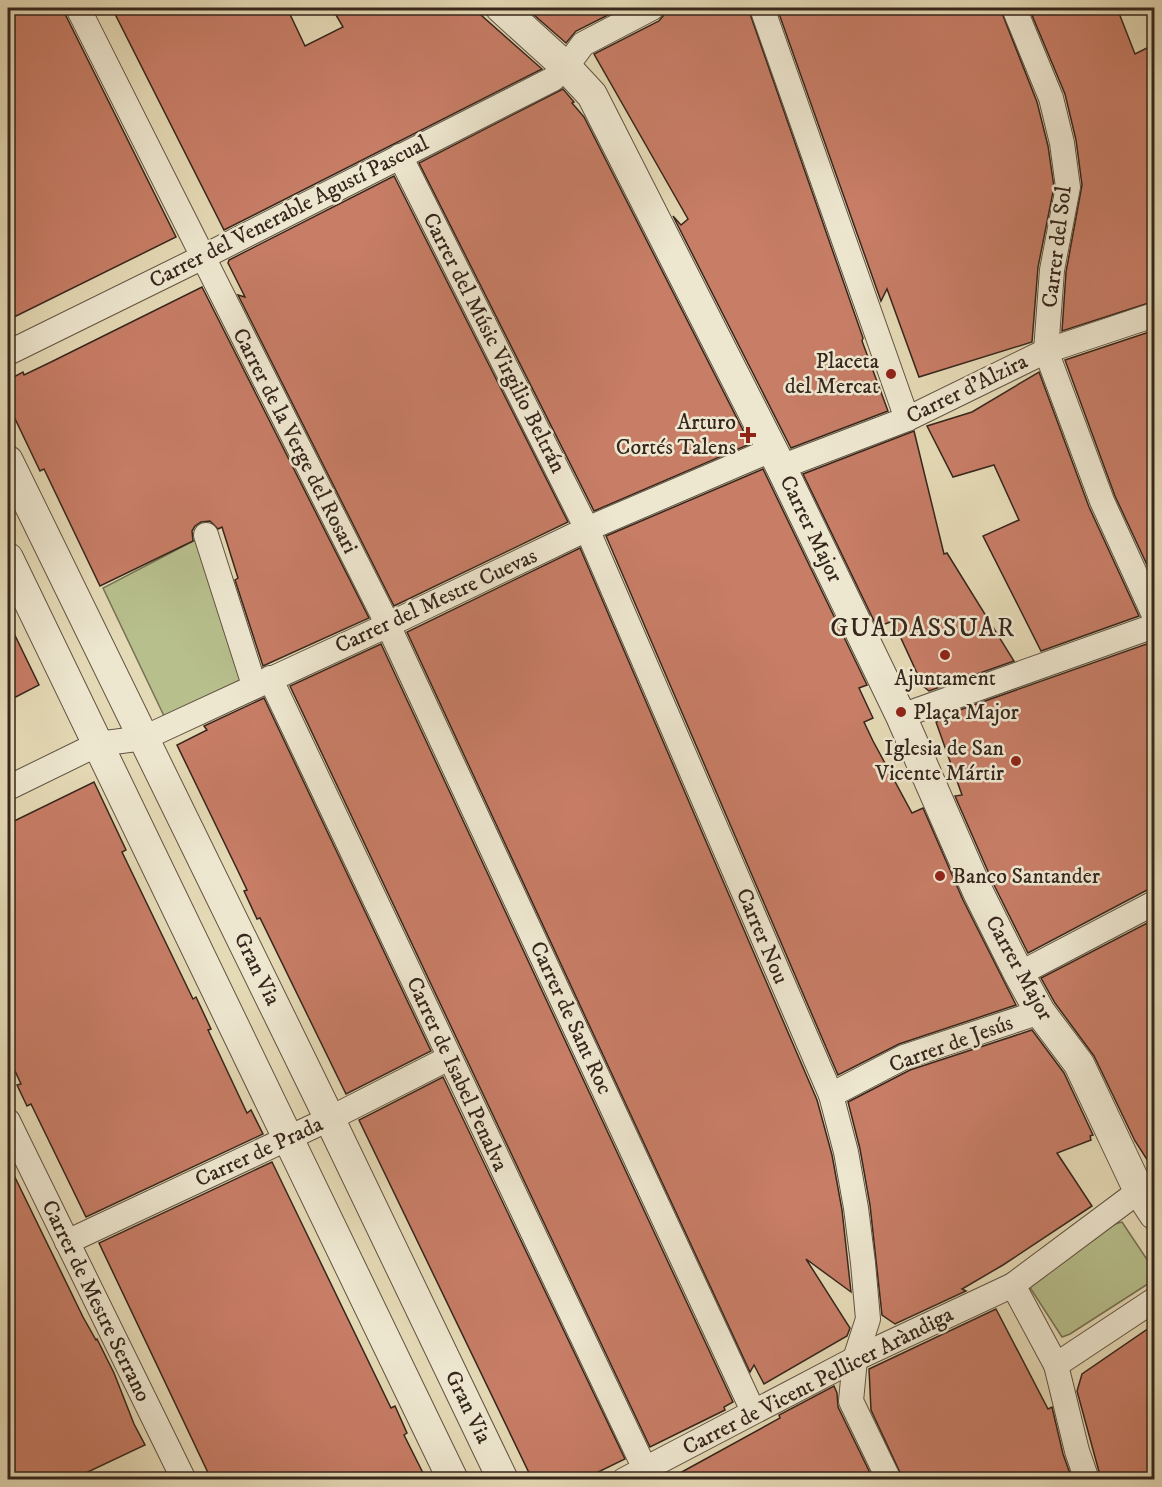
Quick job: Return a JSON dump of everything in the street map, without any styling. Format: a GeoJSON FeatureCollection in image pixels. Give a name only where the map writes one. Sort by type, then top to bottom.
{"type":"FeatureCollection","features":[{"type":"Feature","properties":{"kind":"street","name":"Carrer de la Verge del Rosari"},"geometry":{"type":"LineString","coordinates":[[78,8],[388,625]]}},
{"type":"Feature","properties":{"kind":"street","name":"Carrer Major"},"geometry":{"type":"LineString","coordinates":[[501,8],[566,67],[592,95],[776,458],[901,716],[978,892],[1019,974],[1040,1012],[1079,1064],[1147,1203]]}},
{"type":"Feature","properties":{"kind":"street","name":"Carrer del Venerable Agustí Pascual"},"geometry":{"type":"LineString","coordinates":[[8,353],[203,257],[553,79],[584,44],[652,8]]}},
{"type":"Feature","properties":{"kind":"street"},"geometry":{"type":"LineString","coordinates":[[762,8],[907,419]]}},
{"type":"Feature","properties":{"kind":"street","name":"Carrer del Sol"},"geometry":{"type":"LineString","coordinates":[[1014,8],[1051,98],[1062,143],[1068,187],[1052,270],[1046,351]]}},
{"type":"Feature","properties":{"kind":"street","name":"Carrer del Músic Virgilio Beltrán"},"geometry":{"type":"LineString","coordinates":[[400,156],[587,529]]}},
{"type":"Feature","properties":{"kind":"street","name":"Carrer d'Alzira"},"geometry":{"type":"LineString","coordinates":[[776,458],[907,419],[1046,351],[1155,315]]}},
{"type":"Feature","properties":{"kind":"street"},"geometry":{"type":"LineString","coordinates":[[1046,351],[1102,501],[1155,615]]}},
{"type":"Feature","properties":{"kind":"street","name":"Carrer del Mestre Cuevas"},"geometry":{"type":"LineString","coordinates":[[8,788],[98,744],[144,738],[388,625],[587,529],[776,458]]}},
{"type":"Feature","properties":{"kind":"street","name":"Gran Via"},"geometry":{"type":"LineString","coordinates":[[8,461],[503,1479]]}},
{"type":"Feature","properties":{"kind":"street","name":"Carrer Nou"},"geometry":{"type":"LineString","coordinates":[[587,529],[831,1095],[846,1152],[863,1263],[868,1319],[855,1359],[850,1401],[889,1479]]}},
{"type":"Feature","properties":{"kind":"street","name":"Carrer de Isabel Penalva"},"geometry":{"type":"LineString","coordinates":[[206,534],[262,682],[449,1058],[635,1474]]}},
{"type":"Feature","properties":{"kind":"street","name":"Gran Via"},"geometry":{"type":"LineString","coordinates":[[8,558],[453,1479]]}},
{"type":"Feature","properties":{"kind":"street","name":"Carrer de Sant Roc"},"geometry":{"type":"LineString","coordinates":[[388,625],[753,1411]]}},
{"type":"Feature","properties":{"kind":"street"},"geometry":{"type":"LineString","coordinates":[[901,716],[1155,626]]}},
{"type":"Feature","properties":{"kind":"street"},"geometry":{"type":"LineString","coordinates":[[1019,974],[1155,903]]}},
{"type":"Feature","properties":{"kind":"street","name":"Carrer de Jesús"},"geometry":{"type":"LineString","coordinates":[[831,1095],[904,1057],[1040,1012]]}},
{"type":"Feature","properties":{"kind":"street","name":"Carrer de Prada"},"geometry":{"type":"LineString","coordinates":[[66,1242],[329,1119],[449,1058]]}},
{"type":"Feature","properties":{"kind":"street","name":"Carrer de Mestre Serrano"},"geometry":{"type":"LineString","coordinates":[[8,1122],[184,1479]]}},
{"type":"Feature","properties":{"kind":"street","name":"Carrer de Vicent Pellicer Aràndiga"},"geometry":{"type":"LineString","coordinates":[[635,1474],[855,1359],[1013,1285],[1147,1203]]}},
{"type":"Feature","properties":{"kind":"street"},"geometry":{"type":"LineString","coordinates":[[1013,1285],[1056,1365],[1077,1451],[1087,1479]]}},
{"type":"Feature","properties":{"kind":"street"},"geometry":{"type":"LineString","coordinates":[[1056,1365],[1155,1300]]}},
{"type":"Feature","properties":{"kind":"green space"},"geometry":{"type":"Polygon","coordinates":[[[199,538],[246,681],[165,718],[103,588],[199,538]]]}},
{"type":"Feature","properties":{"kind":"green space"},"geometry":{"type":"Polygon","coordinates":[[[1122,1222],[1154,1270],[1154,1280],[1062,1337],[1029,1286],[1030,1280],[1115,1224],[1122,1222]]]}},
{"type":"Feature","properties":{"kind":"building"},"geometry":{"type":"Polygon","coordinates":[[[18,8],[62,8],[176,237],[8,320],[8,13],[18,8]]]}},
{"type":"Feature","properties":{"kind":"building"},"geometry":{"type":"Polygon","coordinates":[[[112,8],[287,8],[305,46],[343,27],[332,8],[473,8],[542,69],[224,230],[112,8]]]}},
{"type":"Feature","properties":{"kind":"building"},"geometry":{"type":"Polygon","coordinates":[[[526,8],[622,8],[576,31],[566,43],[526,8]]]}},
{"type":"Feature","properties":{"kind":"building"},"geometry":{"type":"Polygon","coordinates":[[[666,8],[748,8],[888,411],[791,448],[673,216],[681,225],[688,219],[594,54],[659,21],[666,8]]]}},
{"type":"Feature","properties":{"kind":"building"},"geometry":{"type":"Polygon","coordinates":[[[777,8],[1000,8],[1037,102],[1048,146],[1054,187],[1038,267],[1032,342],[919,377],[887,289],[881,301],[777,8]]]}},
{"type":"Feature","properties":{"kind":"building"},"geometry":{"type":"Polygon","coordinates":[[[1029,8],[1117,8],[1135,54],[1155,44],[1155,301],[1062,331],[1066,272],[1082,185],[1076,140],[1065,94],[1029,8]]]}},
{"type":"Feature","properties":{"kind":"building"},"geometry":{"type":"Polygon","coordinates":[[[563,89],[584,117],[750,444],[594,511],[419,163],[563,89]]]}},
{"type":"Feature","properties":{"kind":"building"},"geometry":{"type":"Polygon","coordinates":[[[394,176],[568,522],[394,606],[238,295],[245,297],[228,263],[229,260],[394,176]]]}},
{"type":"Feature","properties":{"kind":"building"},"geometry":{"type":"Polygon","coordinates":[[[202,287],[369,618],[263,666],[235,580],[238,578],[222,527],[218,529],[210,521],[201,522],[192,531],[193,541],[100,586],[44,469],[40,471],[8,404],[8,380],[23,372],[24,375],[202,287]]]}},
{"type":"Feature","properties":{"kind":"building"},"geometry":{"type":"Polygon","coordinates":[[[1155,330],[1155,582],[1115,496],[1065,360],[1155,330]]]}},
{"type":"Feature","properties":{"kind":"building"},"geometry":{"type":"Polygon","coordinates":[[[1039,372],[1089,507],[1139,616],[1041,651],[983,536],[1019,520],[994,465],[953,477],[927,426],[972,412],[1039,372]]]}},
{"type":"Feature","properties":{"kind":"building"},"geometry":{"type":"Polygon","coordinates":[[[914,431],[944,554],[947,553],[1014,661],[929,691],[923,686],[893,621],[877,627],[803,474],[914,431]]]}},
{"type":"Feature","properties":{"kind":"building"},"geometry":{"type":"Polygon","coordinates":[[[763,469],[867,685],[859,688],[873,718],[864,722],[912,813],[923,808],[963,900],[1016,1005],[899,1044],[838,1075],[606,536],[763,469]]]}},
{"type":"Feature","properties":{"kind":"building"},"geometry":{"type":"Polygon","coordinates":[[[580,548],[817,1100],[832,1155],[842,1210],[851,1292],[806,1259],[850,1328],[847,1336],[764,1384],[754,1365],[750,1372],[407,632],[580,548]]]}},
{"type":"Feature","properties":{"kind":"building"},"geometry":{"type":"Polygon","coordinates":[[[8,621],[39,685],[8,701],[8,621]]]}},
{"type":"Feature","properties":{"kind":"building"},"geometry":{"type":"Polygon","coordinates":[[[1155,641],[1155,889],[1147,890],[1028,953],[994,885],[955,796],[962,795],[936,722],[953,716],[951,713],[1155,641]]]}},
{"type":"Feature","properties":{"kind":"building"},"geometry":{"type":"Polygon","coordinates":[[[381,644],[733,1402],[724,1407],[725,1410],[650,1447],[290,686],[381,644]]]}},
{"type":"Feature","properties":{"kind":"building"},"geometry":{"type":"Polygon","coordinates":[[[264,698],[431,1051],[346,1094],[260,918],[257,919],[244,891],[247,890],[177,745],[207,730],[204,726],[264,698]]]}},
{"type":"Feature","properties":{"kind":"building"},"geometry":{"type":"Polygon","coordinates":[[[94,782],[126,850],[122,852],[193,999],[196,997],[211,1029],[208,1030],[247,1113],[251,1110],[263,1134],[86,1217],[31,1104],[27,1106],[17,1085],[21,1084],[8,1056],[8,824],[94,782]]]}},
{"type":"Feature","properties":{"kind":"building"},"geometry":{"type":"Polygon","coordinates":[[[1155,919],[1155,1172],[1135,1141],[1094,1056],[1055,1003],[1041,978],[1155,919]]]}},
{"type":"Feature","properties":{"kind":"building"},"geometry":{"type":"Polygon","coordinates":[[[1032,1030],[1064,1073],[1093,1135],[1090,1136],[1091,1140],[1057,1153],[1092,1206],[1003,1265],[962,1289],[966,1291],[895,1324],[882,1315],[870,1205],[860,1149],[848,1102],[910,1070],[1032,1030]]]}},
{"type":"Feature","properties":{"kind":"building"},"geometry":{"type":"Polygon","coordinates":[[[443,1077],[625,1459],[584,1479],[532,1479],[359,1120],[443,1077]]]}},
{"type":"Feature","properties":{"kind":"building"},"geometry":{"type":"Polygon","coordinates":[[[272,1162],[391,1408],[395,1406],[407,1433],[404,1435],[426,1479],[211,1479],[99,1243],[272,1162]]]}},
{"type":"Feature","properties":{"kind":"building"},"geometry":{"type":"Polygon","coordinates":[[[8,1163],[83,1317],[114,1373],[145,1445],[73,1479],[8,1479],[8,1163]]]}},
{"type":"Feature","properties":{"kind":"building"},"geometry":{"type":"Polygon","coordinates":[[[996,1309],[1048,1409],[1052,1407],[1063,1454],[1072,1479],[903,1479],[871,1410],[869,1369],[996,1309]]]}},
{"type":"Feature","properties":{"kind":"building"},"geometry":{"type":"Polygon","coordinates":[[[1155,1324],[1155,1479],[1101,1479],[1077,1391],[1082,1374],[1155,1324]]]}},
{"type":"Feature","properties":{"kind":"building"},"geometry":{"type":"Polygon","coordinates":[[[834,1386],[838,1407],[873,1479],[669,1479],[780,1418],[779,1415],[834,1386]]]}},
{"type":"Feature","properties":{"kind":"place","name":"Placeta del Mercat"},"geometry":{"type":"Point","coordinates":[891,374]}},
{"type":"Feature","properties":{"kind":"place","name":"Arturo Cortés Talens"},"geometry":{"type":"Point","coordinates":[748,435]}},
{"type":"Feature","properties":{"kind":"place","name":"Ajuntament"},"geometry":{"type":"Point","coordinates":[945,655]}},
{"type":"Feature","properties":{"kind":"place","name":"Plaça Major"},"geometry":{"type":"Point","coordinates":[901,712]}},
{"type":"Feature","properties":{"kind":"place","name":"Iglesia de San Vicente Mártir"},"geometry":{"type":"Point","coordinates":[1016,761]}},
{"type":"Feature","properties":{"kind":"place","name":"Banco Santander"},"geometry":{"type":"Point","coordinates":[940,876]}},
{"type":"Feature","properties":{"kind":"district","name":"GUADASSUAR"},"geometry":{"type":"Point","coordinates":[923,628]}}]}
